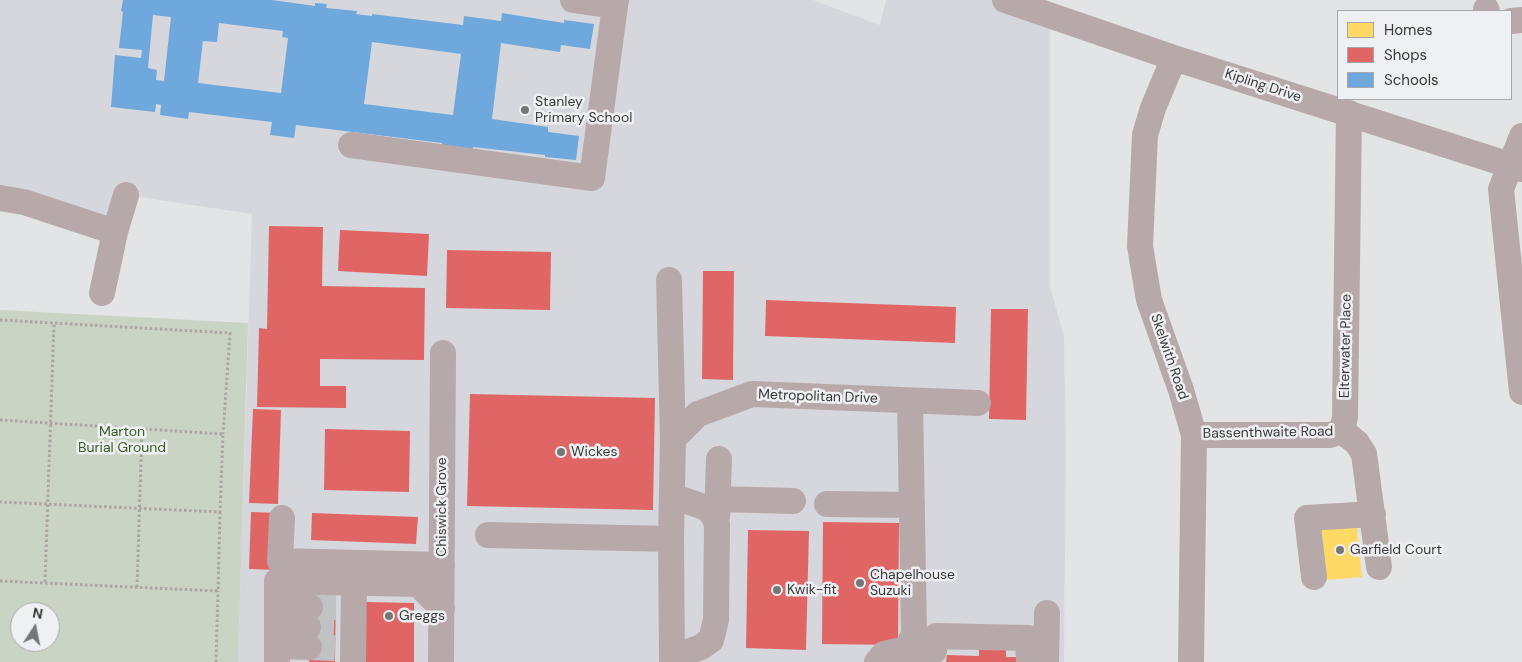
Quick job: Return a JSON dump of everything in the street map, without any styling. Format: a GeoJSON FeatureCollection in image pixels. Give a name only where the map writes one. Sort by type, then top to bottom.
{"type":"FeatureCollection","features":[{"type":"Feature","properties":{"kind":"street"},"geometry":{"type":"LineString","coordinates":[[351,145],[592,178],[615,3],[573,0]]}},
{"type":"Feature","properties":{"kind":"street","name":"Kipling Drive"},"geometry":{"type":"LineString","coordinates":[[1005,0],[1174,58],[1516,167]]}},
{"type":"Feature","properties":{"kind":"street","name":"Skelwith Road"},"geometry":{"type":"LineString","coordinates":[[1174,58],[1153,108],[1145,135],[1140,246],[1149,300],[1181,390],[1194,434],[1191,662]]}},
{"type":"Feature","properties":{"kind":"street","name":"Elterwater Place"},"geometry":{"type":"LineString","coordinates":[[1342,432],[1346,417],[1349,113]]}},
{"type":"Feature","properties":{"kind":"street"},"geometry":{"type":"LineString","coordinates":[[1522,136],[1516,167],[1501,189],[1522,392]]}},
{"type":"Feature","properties":{"kind":"street"},"geometry":{"type":"LineString","coordinates":[[102,292],[115,232],[126,194]]}},
{"type":"Feature","properties":{"kind":"street"},"geometry":{"type":"LineString","coordinates":[[0,198],[24,202],[115,232]]}},
{"type":"Feature","properties":{"kind":"street"},"geometry":{"type":"LineString","coordinates":[[669,280],[672,439],[672,660],[712,640],[716,620],[717,512],[720,459]]}},
{"type":"Feature","properties":{"kind":"street","name":"Chiswick Grove"},"geometry":{"type":"LineString","coordinates":[[441,662],[443,353]]}},
{"type":"Feature","properties":{"kind":"street","name":"Metropolitan Drive"},"geometry":{"type":"LineString","coordinates":[[672,439],[698,414],[752,394],[978,403]]}},
{"type":"Feature","properties":{"kind":"street"},"geometry":{"type":"LineString","coordinates":[[877,662],[884,654],[902,650],[909,645],[914,633],[910,401]]}},
{"type":"Feature","properties":{"kind":"street"},"geometry":{"type":"LineString","coordinates":[[1342,432],[1357,443],[1364,454],[1379,567]]}},
{"type":"Feature","properties":{"kind":"street","name":"Bassenthwaite Road"},"geometry":{"type":"LineString","coordinates":[[1194,434],[1330,435],[1342,432]]}},
{"type":"Feature","properties":{"kind":"street"},"geometry":{"type":"LineString","coordinates":[[672,496],[706,508],[713,515],[717,512],[793,501]]}},
{"type":"Feature","properties":{"kind":"street"},"geometry":{"type":"LineString","coordinates":[[827,504],[912,505]]}},
{"type":"Feature","properties":{"kind":"street"},"geometry":{"type":"LineString","coordinates":[[1314,577],[1307,518],[1373,514]]}},
{"type":"Feature","properties":{"kind":"street"},"geometry":{"type":"LineString","coordinates":[[282,518],[280,561],[442,565]]}},
{"type":"Feature","properties":{"kind":"street"},"geometry":{"type":"LineString","coordinates":[[488,535],[671,539]]}},
{"type":"Feature","properties":{"kind":"street"},"geometry":{"type":"LineString","coordinates":[[277,626],[277,581],[347,619],[418,584],[442,608]]}},
{"type":"Feature","properties":{"kind":"street"},"geometry":{"type":"LineString","coordinates":[[1046,662],[1047,613]]}},
{"type":"Feature","properties":{"kind":"street"},"geometry":{"type":"LineString","coordinates":[[277,626],[309,618],[277,626]]}},
{"type":"Feature","properties":{"kind":"street"},"geometry":{"type":"LineString","coordinates":[[917,662],[934,651],[936,636],[1028,638],[1029,662]]}},
{"type":"Feature","properties":{"kind":"path"},"geometry":{"type":"LineString","coordinates":[[0,320],[230,333],[223,434],[216,662]]}},
{"type":"Feature","properties":{"kind":"path"},"geometry":{"type":"LineString","coordinates":[[45,583],[54,323]]}},
{"type":"Feature","properties":{"kind":"path"},"geometry":{"type":"LineString","coordinates":[[0,420],[223,434]]}},
{"type":"Feature","properties":{"kind":"path"},"geometry":{"type":"LineString","coordinates":[[137,587],[142,429]]}},
{"type":"Feature","properties":{"kind":"path"},"geometry":{"type":"LineString","coordinates":[[0,502],[220,512]]}},
{"type":"Feature","properties":{"kind":"path"},"geometry":{"type":"LineString","coordinates":[[0,581],[218,591]]}},
{"type":"Feature","properties":{"kind":"shaded area"},"geometry":{"type":"Polygon","coordinates":[[[0,0],[813,0],[880,25],[886,0],[1005,0],[1050,15],[1050,287],[1064,336],[1066,446],[1064,662],[238,662],[252,214],[126,195],[115,232],[0,198],[0,0]]]}},
{"type":"Feature","properties":{"kind":"green space","name":"Marton Burial Ground"},"geometry":{"type":"Polygon","coordinates":[[[0,310],[248,323],[238,662],[0,662],[0,310]]]}},
{"type":"Feature","properties":{"kind":"building: Homes","name":"Garfield Court"},"geometry":{"type":"Polygon","coordinates":[[[1356,519],[1362,577],[1325,580],[1319,523],[1356,519]]]}},
{"type":"Feature","properties":{"kind":"building: Shops"},"geometry":{"type":"Polygon","coordinates":[[[269,226],[323,227],[322,286],[425,288],[424,360],[320,359],[320,386],[346,386],[346,408],[257,407],[259,328],[267,329],[269,226]]]}},
{"type":"Feature","properties":{"kind":"building: Shops"},"geometry":{"type":"Polygon","coordinates":[[[340,230],[429,234],[427,276],[338,271],[340,230]]]}},
{"type":"Feature","properties":{"kind":"building: Shops"},"geometry":{"type":"Polygon","coordinates":[[[447,250],[551,252],[550,310],[446,308],[447,250]]]}},
{"type":"Feature","properties":{"kind":"building: Shops"},"geometry":{"type":"Polygon","coordinates":[[[703,271],[734,271],[733,380],[702,379],[703,271]]]}},
{"type":"Feature","properties":{"kind":"building: Shops"},"geometry":{"type":"Polygon","coordinates":[[[766,300],[956,307],[955,343],[765,336],[766,300]]]}},
{"type":"Feature","properties":{"kind":"building: Shops"},"geometry":{"type":"Polygon","coordinates":[[[991,309],[1028,309],[1026,420],[989,419],[991,309]]]}},
{"type":"Feature","properties":{"kind":"building: Shops","name":"Wickes"},"geometry":{"type":"Polygon","coordinates":[[[470,394],[655,398],[653,510],[467,506],[470,394]]]}},
{"type":"Feature","properties":{"kind":"building: Shops"},"geometry":{"type":"Polygon","coordinates":[[[253,409],[281,410],[278,504],[249,503],[253,409]]]}},
{"type":"Feature","properties":{"kind":"building: Shops"},"geometry":{"type":"Polygon","coordinates":[[[325,429],[410,431],[409,492],[324,490],[325,429]]]}},
{"type":"Feature","properties":{"kind":"building: Shops"},"geometry":{"type":"Polygon","coordinates":[[[251,512],[279,513],[277,570],[249,569],[251,512]]]}},
{"type":"Feature","properties":{"kind":"building: Shops"},"geometry":{"type":"Polygon","coordinates":[[[312,513],[418,517],[416,544],[311,540],[312,513]]]}},
{"type":"Feature","properties":{"kind":"building: Shops","name":"Chapelhouse Suzuki"},"geometry":{"type":"Polygon","coordinates":[[[823,522],[899,523],[898,645],[822,644],[823,522]]]}},
{"type":"Feature","properties":{"kind":"building: Shops","name":"Kwik-fit"},"geometry":{"type":"Polygon","coordinates":[[[748,530],[809,531],[806,650],[746,648],[748,530]]]}},
{"type":"Feature","properties":{"kind":"building: Shops"},"geometry":{"type":"Polygon","coordinates":[[[311,587],[336,588],[335,662],[309,662],[311,587]]]}},
{"type":"Feature","properties":{"kind":"building: Shops"},"geometry":{"type":"Polygon","coordinates":[[[366,602],[414,603],[414,662],[364,662],[366,602]]]}},
{"type":"Feature","properties":{"kind":"building: Shops"},"geometry":{"type":"Polygon","coordinates":[[[979,645],[1006,645],[1006,657],[1025,657],[1025,662],[946,662],[947,655],[979,656],[979,645]]]}},
{"type":"Feature","properties":{"kind":"building: Schools"},"geometry":{"type":"Polygon","coordinates":[[[123,0],[272,0],[315,6],[315,3],[327,4],[326,8],[357,11],[356,14],[372,16],[372,14],[463,25],[464,16],[501,21],[502,13],[564,23],[564,20],[594,24],[590,49],[561,45],[560,52],[501,43],[492,119],[548,127],[548,132],[579,136],[576,160],[473,147],[471,159],[440,155],[442,143],[296,125],[294,138],[270,135],[272,122],[189,112],[188,119],[160,115],[161,105],[156,104],[155,112],[111,107],[115,55],[141,58],[142,50],[119,48],[123,12],[121,11],[123,0]],[[153,15],[148,68],[157,70],[156,80],[164,81],[171,17],[153,15]],[[219,23],[217,42],[203,41],[198,83],[281,93],[288,38],[282,37],[283,31],[219,23]],[[372,42],[364,104],[453,115],[461,54],[372,42]]]}},
{"type":"Feature","properties":{"kind":"tunnel"},"geometry":{"type":"LineString","coordinates":[[310,607],[337,607]]}},
{"type":"Feature","properties":{"kind":"tunnel"},"geometry":{"type":"LineString","coordinates":[[308,627],[337,628]]}},
{"type":"Feature","properties":{"kind":"tunnel"},"geometry":{"type":"LineString","coordinates":[[309,647],[336,648]]}},
{"type":"Feature","properties":{"kind":"place","name":"Stanley Primary School"},"geometry":{"type":"Point","coordinates":[525,110]}},
{"type":"Feature","properties":{"kind":"place","name":"Wickes"},"geometry":{"type":"Point","coordinates":[561,452]}},
{"type":"Feature","properties":{"kind":"place","name":"Garfield Court"},"geometry":{"type":"Point","coordinates":[1340,550]}},
{"type":"Feature","properties":{"kind":"place","name":"Chapelhouse Suzuki"},"geometry":{"type":"Point","coordinates":[860,583]}},
{"type":"Feature","properties":{"kind":"place","name":"Kwik-fit"},"geometry":{"type":"Point","coordinates":[777,590]}},
{"type":"Feature","properties":{"kind":"place","name":"Greggs"},"geometry":{"type":"Point","coordinates":[389,616]}}]}
